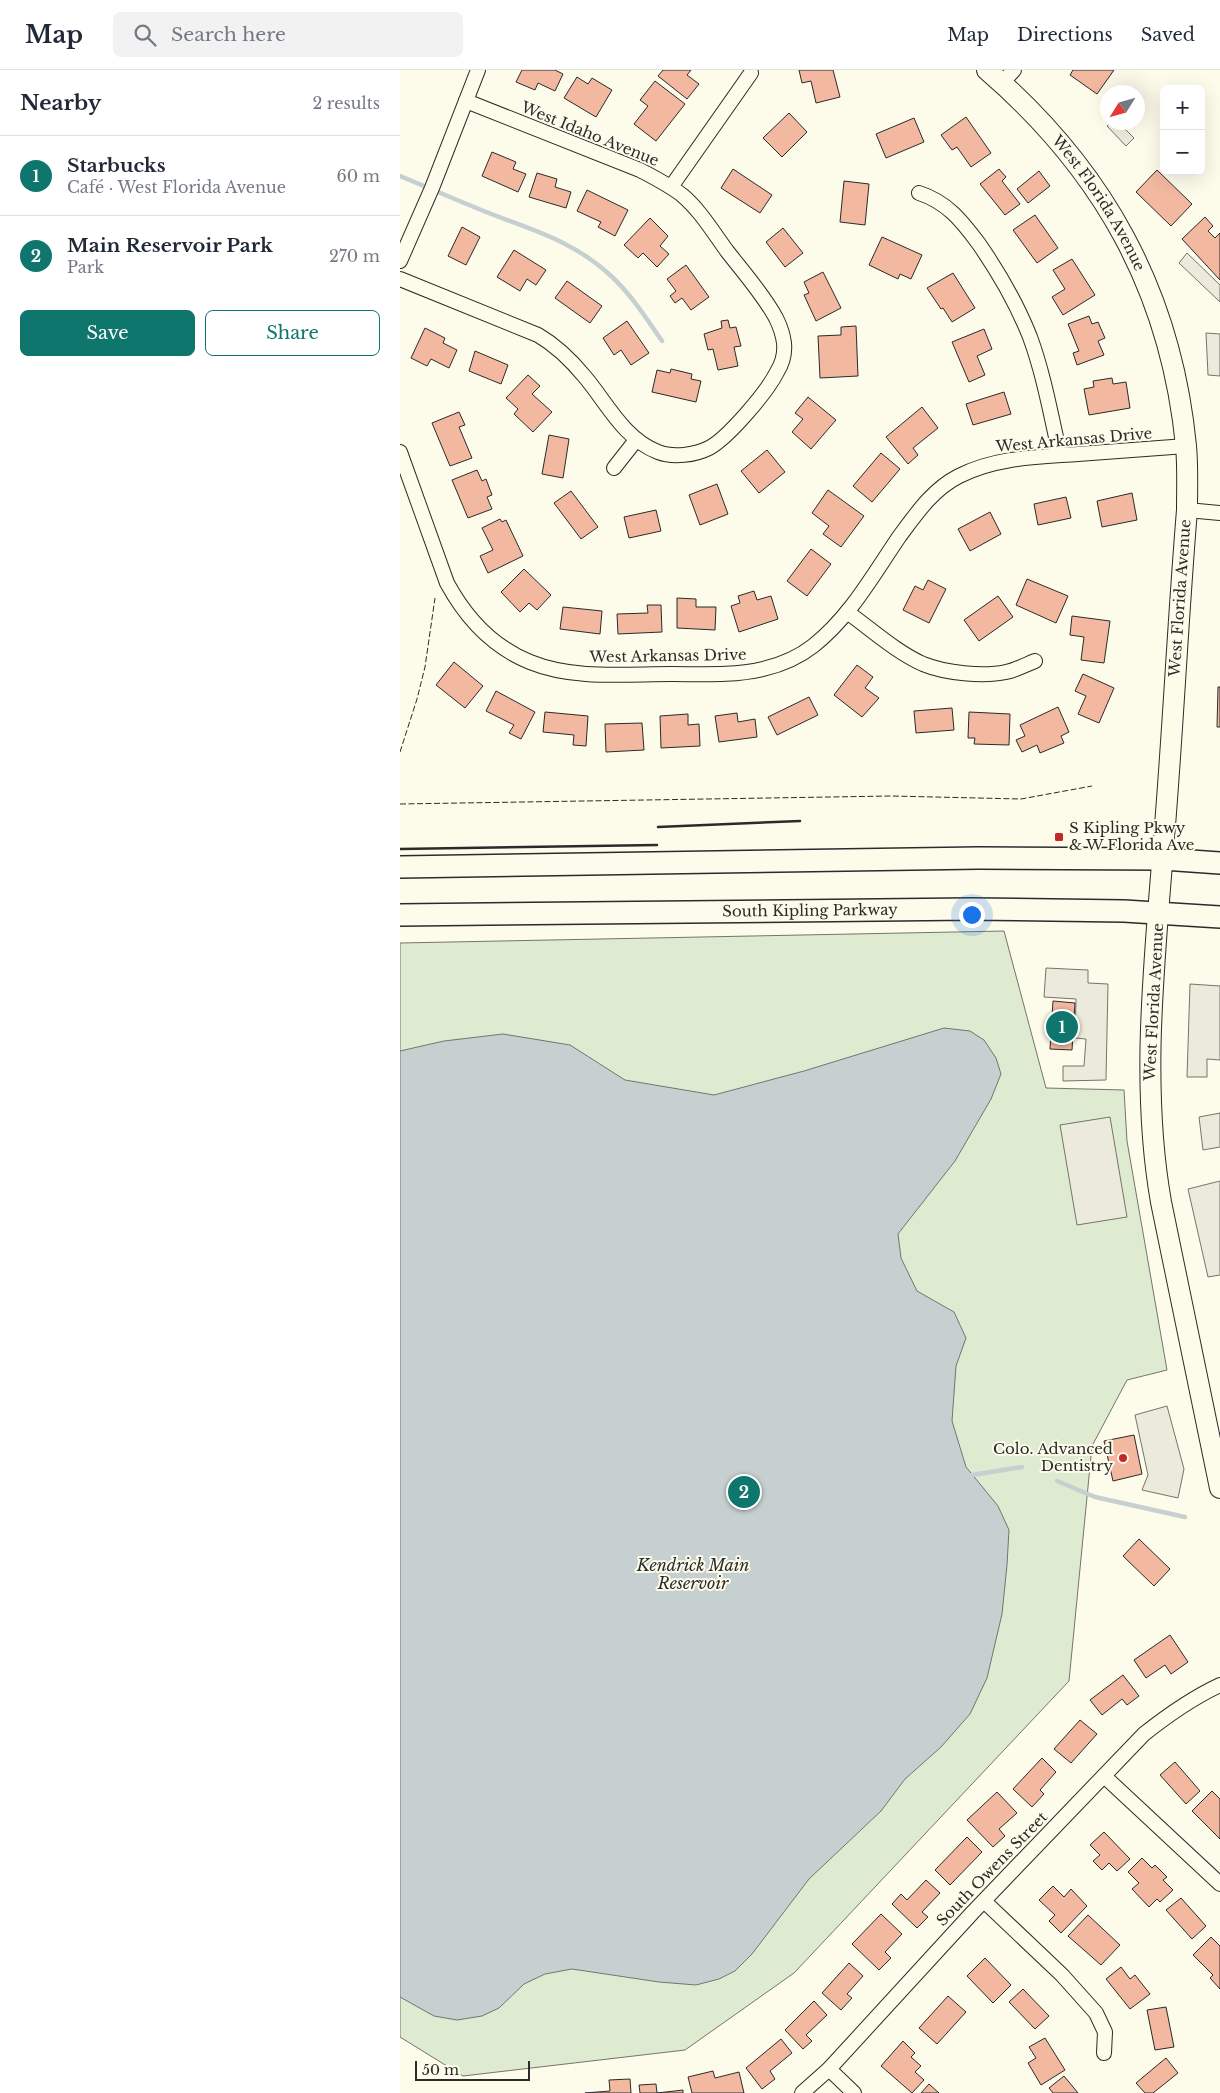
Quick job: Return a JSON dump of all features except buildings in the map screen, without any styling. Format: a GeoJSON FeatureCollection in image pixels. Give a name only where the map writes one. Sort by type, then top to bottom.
{"type":"FeatureCollection","features":[{"type":"Feature","properties":{"kind":"main road"},"geometry":{"type":"LineString","coordinates":[[400,866],[979,858],[1162,859],[1220,864]]}},
{"type":"Feature","properties":{"kind":"main road","name":"South Kipling Parkway"},"geometry":{"type":"LineString","coordinates":[[400,915],[864,910],[1064,910],[1220,917]]}},
{"type":"Feature","properties":{"kind":"street"},"geometry":{"type":"LineString","coordinates":[[400,261],[478,70]]}},
{"type":"Feature","properties":{"kind":"street","name":"West Florida Avenue"},"geometry":{"type":"LineString","coordinates":[[987,70],[1008,76],[1047,128],[1078,164],[1105,202],[1128,242],[1149,290],[1167,346],[1176,385],[1186,446],[1187,510],[1158,913],[1149,1101],[1153,1155],[1161,1202],[1220,1488]]}},
{"type":"Feature","properties":{"kind":"street"},"geometry":{"type":"LineString","coordinates":[[671,187],[751,73]]}},
{"type":"Feature","properties":{"kind":"street","name":"West Idaho Avenue"},"geometry":{"type":"LineString","coordinates":[[400,279],[538,335],[556,346],[586,378],[623,427],[636,440],[660,453],[674,455],[690,454],[701,452],[711,447],[729,432],[765,390],[777,372],[782,360],[784,348],[781,328],[768,305],[702,217],[691,204],[671,187],[640,170],[466,101]]}},
{"type":"Feature","properties":{"kind":"street"},"geometry":{"type":"LineString","coordinates":[[919,194],[939,201],[956,215],[1004,282],[1032,343],[1060,455]]}},
{"type":"Feature","properties":{"kind":"street"},"geometry":{"type":"LineString","coordinates":[[614,468],[636,440]]}},
{"type":"Feature","properties":{"kind":"street","name":"West Arkansas Drive"},"geometry":{"type":"LineString","coordinates":[[400,452],[441,571],[454,597],[474,623],[495,643],[531,663],[573,673],[734,673],[755,671],[788,660],[806,651],[824,637],[847,612],[910,522],[929,499],[943,486],[958,477],[988,465],[1012,460],[1186,446]]}},
{"type":"Feature","properties":{"kind":"street","name":"West Florida Avenue"},"geometry":{"type":"LineString","coordinates":[[1187,510],[1220,513]]}},
{"type":"Feature","properties":{"kind":"street"},"geometry":{"type":"LineString","coordinates":[[847,612],[908,655],[924,664],[950,672],[999,673],[1019,668],[1034,661]]}},
{"type":"Feature","properties":{"kind":"street","name":"South Owens Street"},"geometry":{"type":"LineString","coordinates":[[802,2093],[829,2069],[1144,1734],[1165,1717],[1204,1692],[1220,1685]]}},
{"type":"Feature","properties":{"kind":"street"},"geometry":{"type":"LineString","coordinates":[[1104,1776],[1220,1884]]}},
{"type":"Feature","properties":{"kind":"street"},"geometry":{"type":"LineString","coordinates":[[985,1902],[1062,1975],[1096,2013],[1105,2032],[1104,2053]]}},
{"type":"Feature","properties":{"kind":"street"},"geometry":{"type":"LineString","coordinates":[[829,2069],[854,2093]]}},
{"type":"Feature","properties":{"kind":"green space","name":"Kendrick Main Reservoir"},"geometry":{"type":"Polygon","coordinates":[[[1004,931],[1046,1088],[1124,1090],[1127,1141],[1167,1370],[1127,1380],[1092,1446],[1069,1681],[794,1973],[685,2050],[463,2076],[400,2037],[400,943],[1004,931]]]}},
{"type":"Feature","properties":{"kind":"shaded area"},"geometry":{"type":"Polygon","coordinates":[[[1111,130],[1126,130],[1134,138],[1126,146],[1111,130]]]}},
{"type":"Feature","properties":{"kind":"shaded area"},"geometry":{"type":"Polygon","coordinates":[[[1187,253],[1220,285],[1220,302],[1179,263],[1187,253]]]}},
{"type":"Feature","properties":{"kind":"shaded area"},"geometry":{"type":"Polygon","coordinates":[[[1206,333],[1220,334],[1220,376],[1208,375],[1206,333]]]}},
{"type":"Feature","properties":{"kind":"shaded area"},"geometry":{"type":"Polygon","coordinates":[[[1046,968],[1088,970],[1088,983],[1108,984],[1106,1080],[1063,1081],[1063,1066],[1084,1066],[1086,1039],[1075,1038],[1076,999],[1044,997],[1046,968]]]}},
{"type":"Feature","properties":{"kind":"shaded area"},"geometry":{"type":"Polygon","coordinates":[[[1190,984],[1220,986],[1220,1060],[1207,1059],[1207,1077],[1187,1077],[1190,984]]]}},
{"type":"Feature","properties":{"kind":"shaded area"},"geometry":{"type":"Polygon","coordinates":[[[1220,1113],[1220,1147],[1203,1150],[1199,1117],[1220,1113]]]}},
{"type":"Feature","properties":{"kind":"shaded area"},"geometry":{"type":"Polygon","coordinates":[[[1110,1117],[1127,1217],[1077,1225],[1060,1125],[1110,1117]]]}},
{"type":"Feature","properties":{"kind":"shaded area"},"geometry":{"type":"Polygon","coordinates":[[[1220,1181],[1220,1275],[1208,1277],[1188,1189],[1220,1181]]]}},
{"type":"Feature","properties":{"kind":"shaded area"},"geometry":{"type":"Polygon","coordinates":[[[1167,1406],[1184,1469],[1178,1498],[1142,1490],[1148,1475],[1135,1415],[1167,1406]]]}},
{"type":"Feature","properties":{"kind":"water","name":"Kendrick Main Reservoir"},"geometry":{"type":"Polygon","coordinates":[[[944,1028],[970,1031],[984,1040],[996,1058],[1001,1074],[991,1099],[955,1161],[898,1234],[901,1258],[917,1291],[954,1312],[966,1338],[956,1366],[952,1421],[966,1467],[998,1506],[1009,1530],[1002,1614],[987,1678],[970,1714],[941,1747],[905,1779],[881,1811],[809,1879],[752,1954],[735,1971],[719,1979],[696,1985],[659,1982],[572,1969],[545,1974],[524,1984],[499,2008],[482,2016],[457,2020],[434,2016],[400,1997],[400,1051],[444,1041],[503,1034],[570,1045],[625,1080],[714,1095],[804,1071],[944,1028]]]}},
{"type":"Feature","properties":{"kind":"waterway"},"geometry":{"type":"LineString","coordinates":[[400,176],[562,242],[578,251],[618,282],[638,306],[662,341]]}},
{"type":"Feature","properties":{"kind":"waterway"},"geometry":{"type":"LineString","coordinates":[[972,1475],[1022,1467]]}},
{"type":"Feature","properties":{"kind":"waterway"},"geometry":{"type":"LineString","coordinates":[[1057,1481],[1095,1497],[1185,1517]]}},
{"type":"Feature","properties":{"kind":"fence"},"geometry":{"type":"LineString","coordinates":[[400,752],[425,667],[435,598]]}},
{"type":"Feature","properties":{"kind":"fence"},"geometry":{"type":"LineString","coordinates":[[400,804],[891,796],[1021,799],[1092,786]]}},
{"type":"Feature","properties":{"kind":"wall"},"geometry":{"type":"LineString","coordinates":[[658,827],[800,821]]}},
{"type":"Feature","properties":{"kind":"wall"},"geometry":{"type":"LineString","coordinates":[[400,849],[657,845]]}},
{"type":"Feature","properties":{"kind":"place","name":"S Kipling Pkwy & W Florida Ave"},"geometry":{"type":"Point","coordinates":[1059,837]}},
{"type":"Feature","properties":{"kind":"place","name":"Starbucks"},"geometry":{"type":"Point","coordinates":[1062,1027]}},
{"type":"Feature","properties":{"kind":"place","name":"Colo. Advanced Dentistry"},"geometry":{"type":"Point","coordinates":[1123,1458]}},
{"type":"Feature","properties":{"kind":"place","name":"Main Reservoir Park"},"geometry":{"type":"Point","coordinates":[744,1492]}}]}
